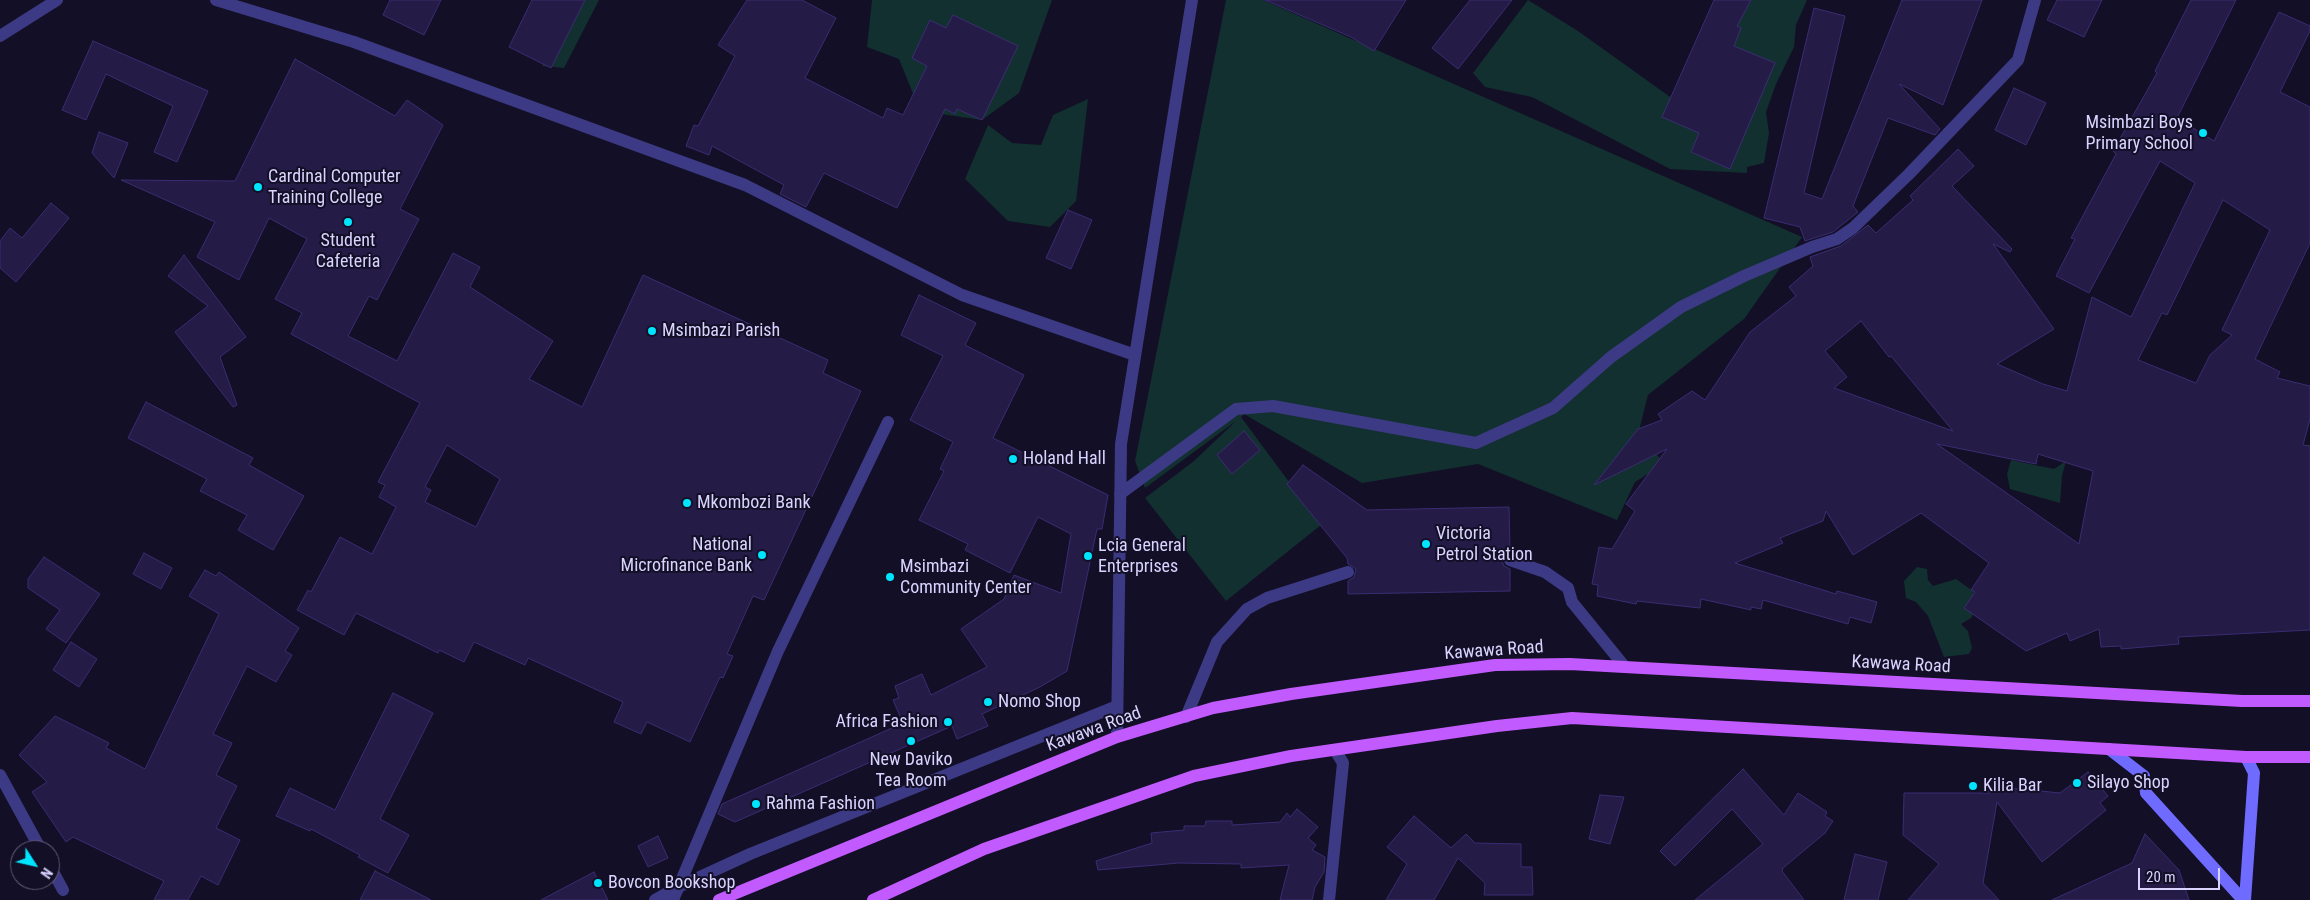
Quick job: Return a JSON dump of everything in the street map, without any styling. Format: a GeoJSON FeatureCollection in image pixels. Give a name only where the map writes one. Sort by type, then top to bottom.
{"type":"FeatureCollection","features":[{"type":"Feature","properties":{"kind":"main road","name":"Kawawa Road"},"geometry":{"type":"LineString","coordinates":[[719,900],[1117,737],[1214,708],[1291,694],[1495,665],[1570,664],[2242,701],[2310,701]]}},
{"type":"Feature","properties":{"kind":"main road"},"geometry":{"type":"LineString","coordinates":[[873,900],[984,849],[1194,776],[1291,756],[1497,726],[1572,718],[2246,757],[2310,757]]}},
{"type":"Feature","properties":{"kind":"street"},"geometry":{"type":"LineString","coordinates":[[0,36],[57,0]]}},
{"type":"Feature","properties":{"kind":"street"},"geometry":{"type":"LineString","coordinates":[[216,0],[354,42],[745,186],[962,295],[1135,355]]}},
{"type":"Feature","properties":{"kind":"street"},"geometry":{"type":"LineString","coordinates":[[1117,737],[1121,444],[1192,0]]}},
{"type":"Feature","properties":{"kind":"street"},"geometry":{"type":"LineString","coordinates":[[1120,494],[1236,409],[1273,406],[1476,442],[1553,408],[1611,357],[1681,307],[1744,276],[1812,247],[1837,239],[1853,228],[2018,60],[2035,0]]}},
{"type":"Feature","properties":{"kind":"street"},"geometry":{"type":"LineString","coordinates":[[674,894],[778,651],[888,422]]}},
{"type":"Feature","properties":{"kind":"street"},"geometry":{"type":"LineString","coordinates":[[1510,560],[1545,572],[1568,588],[1572,602],[1625,667]]}},
{"type":"Feature","properties":{"kind":"street"},"geometry":{"type":"LineString","coordinates":[[1186,717],[1217,642],[1247,609],[1267,598],[1348,572]]}},
{"type":"Feature","properties":{"kind":"street"},"geometry":{"type":"LineString","coordinates":[[655,900],[674,894],[750,854],[1117,706]]}},
{"type":"Feature","properties":{"kind":"street"},"geometry":{"type":"LineString","coordinates":[[2109,749],[2144,776],[2146,793],[2244,900]]}},
{"type":"Feature","properties":{"kind":"street"},"geometry":{"type":"LineString","coordinates":[[1330,900],[1343,764],[1335,750]]}},
{"type":"Feature","properties":{"kind":"street"},"geometry":{"type":"LineString","coordinates":[[2244,900],[2254,773],[2246,757]]}},
{"type":"Feature","properties":{"kind":"street"},"geometry":{"type":"LineString","coordinates":[[0,775],[36,840]]}},
{"type":"Feature","properties":{"kind":"street"},"geometry":{"type":"LineString","coordinates":[[60,884],[63,890]]}},
{"type":"Feature","properties":{"kind":"green space"},"geometry":{"type":"Polygon","coordinates":[[[574,0],[599,0],[564,68],[542,66],[574,0]]]}},
{"type":"Feature","properties":{"kind":"green space"},"geometry":{"type":"Polygon","coordinates":[[[872,0],[1052,0],[1019,93],[982,120],[920,111],[899,59],[867,47],[872,0]]]}},
{"type":"Feature","properties":{"kind":"green space"},"geometry":{"type":"Polygon","coordinates":[[[1226,0],[1263,0],[1802,237],[1744,319],[1648,395],[1639,431],[1664,464],[1635,482],[1617,520],[1478,464],[1362,483],[1244,414],[1241,417],[1321,525],[1226,601],[1145,498],[1194,461],[1236,421],[1145,488],[1135,461],[1226,0]]]}},
{"type":"Feature","properties":{"kind":"green space"},"geometry":{"type":"Polygon","coordinates":[[[1528,0],[1578,31],[1694,114],[1731,71],[1725,0],[1807,0],[1796,25],[1794,47],[1776,84],[1766,112],[1769,133],[1764,163],[1747,167],[1747,173],[1670,169],[1532,97],[1485,87],[1473,73],[1528,0]]]}},
{"type":"Feature","properties":{"kind":"green space"},"geometry":{"type":"Polygon","coordinates":[[[1088,99],[1076,201],[1050,227],[1008,221],[965,179],[988,125],[1012,143],[1041,145],[1053,115],[1088,99]]]}},
{"type":"Feature","properties":{"kind":"green space"},"geometry":{"type":"Polygon","coordinates":[[[2011,460],[2054,469],[2066,461],[2062,476],[2060,503],[2010,489],[2007,474],[2011,460]]]}},
{"type":"Feature","properties":{"kind":"green space"},"geometry":{"type":"Polygon","coordinates":[[[1917,567],[1927,569],[1928,580],[1933,586],[1956,579],[1973,591],[1977,608],[1971,618],[1961,624],[1968,631],[1972,648],[1969,654],[1944,657],[1928,616],[1916,602],[1906,598],[1904,581],[1917,567]]]}},
{"type":"Feature","properties":{"kind":"building"},"geometry":{"type":"Polygon","coordinates":[[[390,0],[441,0],[424,35],[383,15],[390,0]]]}},
{"type":"Feature","properties":{"kind":"building"},"geometry":{"type":"Polygon","coordinates":[[[532,0],[585,0],[551,68],[509,47],[532,0]]]}},
{"type":"Feature","properties":{"kind":"building"},"geometry":{"type":"Polygon","coordinates":[[[747,0],[802,0],[836,18],[805,78],[883,118],[887,108],[903,115],[927,66],[912,58],[930,20],[946,28],[953,15],[1018,46],[982,120],[957,109],[955,114],[945,109],[897,208],[824,173],[806,207],[780,194],[784,185],[712,146],[709,155],[686,146],[694,125],[698,126],[735,56],[718,45],[747,0]]]}},
{"type":"Feature","properties":{"kind":"building"},"geometry":{"type":"Polygon","coordinates":[[[1265,0],[1406,0],[1374,51],[1351,37],[1265,0]]]}},
{"type":"Feature","properties":{"kind":"building"},"geometry":{"type":"Polygon","coordinates":[[[1470,0],[1512,0],[1458,69],[1432,48],[1470,0]]]}},
{"type":"Feature","properties":{"kind":"building"},"geometry":{"type":"Polygon","coordinates":[[[1714,0],[1751,0],[1737,26],[1741,28],[1734,46],[1775,63],[1730,169],[1691,152],[1699,133],[1662,117],[1714,0]]]}},
{"type":"Feature","properties":{"kind":"building"},"geometry":{"type":"Polygon","coordinates":[[[1902,0],[1982,0],[1943,105],[1899,84],[1940,129],[1935,135],[1888,118],[1853,206],[1858,212],[1833,232],[1805,241],[1800,227],[1764,218],[1814,8],[1845,16],[1804,193],[1822,199],[1902,0]]]}},
{"type":"Feature","properties":{"kind":"building"},"geometry":{"type":"Polygon","coordinates":[[[2057,0],[2102,0],[2084,37],[2047,20],[2057,0]]]}},
{"type":"Feature","properties":{"kind":"building"},"geometry":{"type":"Polygon","coordinates":[[[2191,0],[2236,0],[2177,118],[2214,141],[2279,12],[2310,26],[2310,31],[2280,92],[2310,107],[2310,243],[2255,359],[2280,372],[2277,378],[2310,386],[2310,419],[2303,445],[2310,446],[2310,630],[2178,637],[2179,644],[2121,649],[2121,646],[2101,647],[2099,629],[2070,641],[2067,633],[2026,651],[1964,608],[1975,592],[1971,590],[1989,563],[1921,513],[1853,555],[1826,511],[1823,521],[1780,538],[1783,543],[1735,563],[1836,594],[1837,591],[1877,602],[1871,623],[1850,617],[1848,624],[1763,600],[1761,609],[1751,607],[1751,610],[1701,599],[1700,608],[1637,601],[1636,604],[1597,596],[1598,585],[1592,584],[1599,547],[1612,549],[1635,511],[1626,504],[1667,449],[1594,485],[1638,429],[1662,420],[1658,414],[1692,391],[1705,400],[1750,332],[1796,296],[1789,287],[1813,266],[1810,257],[1841,246],[1868,225],[1876,233],[1913,200],[1910,196],[1958,149],[1974,166],[1952,186],[2012,249],[2010,252],[1993,244],[2054,329],[1997,364],[2043,384],[2067,391],[2092,297],[2131,317],[2195,183],[2160,161],[2089,293],[2056,276],[2075,239],[2071,238],[2116,154],[2113,151],[2157,73],[2155,71],[2191,0]],[[2223,200],[2167,315],[2162,313],[2138,360],[2196,383],[2210,355],[2232,335],[2222,330],[2270,230],[2223,200]],[[1861,321],[1825,351],[1847,377],[1834,388],[1953,431],[1891,356],[1889,357],[1861,321]],[[1937,444],[2079,544],[2093,471],[2038,454],[2036,464],[1937,444]]]}},
{"type":"Feature","properties":{"kind":"building"},"geometry":{"type":"Polygon","coordinates":[[[93,41],[208,91],[177,162],[154,152],[173,106],[106,74],[86,120],[62,110],[93,41]]]}},
{"type":"Feature","properties":{"kind":"building"},"geometry":{"type":"Polygon","coordinates":[[[295,59],[395,116],[407,100],[443,125],[400,209],[419,219],[377,300],[369,296],[348,336],[397,361],[453,253],[480,267],[470,287],[553,341],[529,379],[582,407],[643,275],[828,360],[823,373],[861,391],[764,600],[753,596],[727,654],[733,656],[723,678],[720,677],[690,742],[647,722],[641,734],[614,722],[623,702],[528,658],[525,665],[474,642],[464,662],[439,650],[438,653],[356,613],[344,635],[297,610],[308,590],[311,592],[340,537],[372,554],[396,507],[379,497],[385,485],[378,482],[420,403],[291,334],[302,313],[275,299],[307,239],[269,218],[239,280],[197,257],[215,222],[121,180],[235,181],[295,59]],[[447,445],[425,487],[431,490],[425,502],[476,527],[500,479],[447,445]]]}},
{"type":"Feature","properties":{"kind":"building"},"geometry":{"type":"Polygon","coordinates":[[[2014,88],[2046,103],[2026,145],[1995,130],[2014,88]]]}},
{"type":"Feature","properties":{"kind":"building"},"geometry":{"type":"Polygon","coordinates":[[[99,132],[128,143],[114,178],[92,153],[99,132]]]}},
{"type":"Feature","properties":{"kind":"building"},"geometry":{"type":"Polygon","coordinates":[[[51,203],[69,218],[16,282],[0,268],[0,241],[10,228],[22,238],[51,203]]]}},
{"type":"Feature","properties":{"kind":"building"},"geometry":{"type":"Polygon","coordinates":[[[1068,210],[1092,220],[1071,269],[1046,258],[1068,210]]]}},
{"type":"Feature","properties":{"kind":"building"},"geometry":{"type":"Polygon","coordinates":[[[184,255],[246,337],[220,357],[237,405],[233,407],[175,332],[208,306],[168,276],[184,255]]]}},
{"type":"Feature","properties":{"kind":"building"},"geometry":{"type":"Polygon","coordinates":[[[919,295],[976,323],[965,345],[1024,375],[993,438],[1108,495],[1102,529],[1097,529],[1067,671],[1040,687],[982,714],[988,726],[957,739],[952,726],[735,822],[718,814],[722,804],[903,723],[893,700],[899,698],[895,686],[922,674],[931,695],[987,667],[961,629],[1004,599],[1014,575],[1061,593],[1071,534],[1038,517],[1010,573],[965,550],[968,544],[919,520],[944,471],[940,469],[953,442],[910,420],[943,356],[901,335],[919,295]]]}},
{"type":"Feature","properties":{"kind":"building"},"geometry":{"type":"Polygon","coordinates":[[[146,402],[253,458],[249,465],[304,496],[273,550],[238,530],[247,515],[200,491],[207,479],[128,438],[146,402]]]}},
{"type":"Feature","properties":{"kind":"building"},"geometry":{"type":"Polygon","coordinates":[[[1244,431],[1260,450],[1232,474],[1217,455],[1244,431]]]}},
{"type":"Feature","properties":{"kind":"building"},"geometry":{"type":"Polygon","coordinates":[[[1303,465],[1367,510],[1509,507],[1510,552],[1504,554],[1502,561],[1504,566],[1510,569],[1510,591],[1348,594],[1348,581],[1354,577],[1356,569],[1348,564],[1347,558],[1287,484],[1303,465]]]}},
{"type":"Feature","properties":{"kind":"building"},"geometry":{"type":"Polygon","coordinates":[[[144,553],[172,568],[161,589],[133,574],[144,553]]]}},
{"type":"Feature","properties":{"kind":"building"},"geometry":{"type":"Polygon","coordinates":[[[44,557],[100,594],[66,643],[46,629],[60,610],[28,588],[28,579],[44,557]]]}},
{"type":"Feature","properties":{"kind":"building"},"geometry":{"type":"Polygon","coordinates":[[[205,570],[216,576],[219,572],[299,628],[285,651],[292,655],[276,682],[247,666],[213,734],[232,743],[216,775],[237,786],[216,828],[240,840],[218,885],[201,876],[188,900],[154,900],[164,881],[73,837],[66,842],[32,792],[47,782],[19,755],[55,716],[109,743],[106,748],[145,769],[219,614],[189,596],[205,570]]]}},
{"type":"Feature","properties":{"kind":"building"},"geometry":{"type":"Polygon","coordinates":[[[71,642],[97,659],[79,687],[53,670],[71,642]]]}},
{"type":"Feature","properties":{"kind":"building"},"geometry":{"type":"Polygon","coordinates":[[[393,693],[433,713],[380,819],[409,835],[388,873],[358,857],[360,855],[311,829],[310,831],[276,816],[290,788],[335,810],[393,693]]]}},
{"type":"Feature","properties":{"kind":"building"},"geometry":{"type":"Polygon","coordinates":[[[1743,769],[1784,815],[1798,793],[1827,812],[1825,816],[1833,821],[1825,833],[1783,868],[1782,871],[1804,900],[1695,900],[1763,844],[1732,809],[1675,866],[1660,851],[1743,769]]]}},
{"type":"Feature","properties":{"kind":"building"},"geometry":{"type":"Polygon","coordinates":[[[2088,772],[2108,796],[2100,803],[2106,810],[2042,862],[1997,802],[1983,883],[1999,900],[1908,900],[1939,864],[1903,835],[1904,793],[1990,793],[1983,785],[2060,793],[2088,772]]]}},
{"type":"Feature","properties":{"kind":"building"},"geometry":{"type":"Polygon","coordinates":[[[1600,795],[1624,797],[1610,844],[1589,839],[1600,795]]]}},
{"type":"Feature","properties":{"kind":"building"},"geometry":{"type":"Polygon","coordinates":[[[1297,809],[1318,827],[1308,838],[1316,845],[1312,850],[1325,857],[1324,872],[1315,887],[1312,900],[1280,900],[1289,865],[1241,868],[1241,864],[1179,863],[1098,870],[1096,861],[1152,843],[1151,833],[1184,830],[1184,826],[1205,826],[1206,821],[1232,821],[1232,825],[1280,822],[1287,813],[1290,817],[1297,809]]]}},
{"type":"Feature","properties":{"kind":"building"},"geometry":{"type":"Polygon","coordinates":[[[1414,816],[1451,848],[1466,834],[1475,843],[1521,844],[1521,867],[1532,867],[1533,895],[1484,895],[1485,883],[1458,858],[1434,900],[1386,900],[1407,864],[1387,847],[1414,816]]]}},
{"type":"Feature","properties":{"kind":"building"},"geometry":{"type":"Polygon","coordinates":[[[2145,834],[2179,870],[2189,900],[2052,900],[2132,863],[2145,834]]]}},
{"type":"Feature","properties":{"kind":"building"},"geometry":{"type":"Polygon","coordinates":[[[658,836],[668,858],[648,867],[638,846],[658,836]]]}},
{"type":"Feature","properties":{"kind":"building"},"geometry":{"type":"Polygon","coordinates":[[[1855,854],[1887,862],[1878,900],[1844,900],[1855,854]]]}},
{"type":"Feature","properties":{"kind":"building"},"geometry":{"type":"Polygon","coordinates":[[[375,871],[431,900],[360,900],[375,871]]]}},
{"type":"Feature","properties":{"kind":"building"},"geometry":{"type":"Polygon","coordinates":[[[594,872],[608,900],[541,900],[594,872]]]}},
{"type":"Feature","properties":{"kind":"place","name":"Msimbazi Boys Primary School"},"geometry":{"type":"Point","coordinates":[2203,133]}},
{"type":"Feature","properties":{"kind":"place","name":"Cardinal Computer Training College"},"geometry":{"type":"Point","coordinates":[258,187]}},
{"type":"Feature","properties":{"kind":"place","name":"Student Cafeteria"},"geometry":{"type":"Point","coordinates":[348,222]}},
{"type":"Feature","properties":{"kind":"place","name":"Msimbazi Parish"},"geometry":{"type":"Point","coordinates":[652,331]}},
{"type":"Feature","properties":{"kind":"place","name":"Holand Hall"},"geometry":{"type":"Point","coordinates":[1013,459]}},
{"type":"Feature","properties":{"kind":"place","name":"Mkombozi Bank"},"geometry":{"type":"Point","coordinates":[687,503]}},
{"type":"Feature","properties":{"kind":"place","name":"Victoria Petrol Station"},"geometry":{"type":"Point","coordinates":[1426,544]}},
{"type":"Feature","properties":{"kind":"place","name":"National Microfinance Bank"},"geometry":{"type":"Point","coordinates":[762,555]}},
{"type":"Feature","properties":{"kind":"place","name":"Lcia General Enterprises"},"geometry":{"type":"Point","coordinates":[1088,556]}},
{"type":"Feature","properties":{"kind":"place","name":"Msimbazi Community Center"},"geometry":{"type":"Point","coordinates":[890,577]}},
{"type":"Feature","properties":{"kind":"place","name":"Nomo Shop"},"geometry":{"type":"Point","coordinates":[988,702]}},
{"type":"Feature","properties":{"kind":"place","name":"Africa Fashion"},"geometry":{"type":"Point","coordinates":[948,722]}},
{"type":"Feature","properties":{"kind":"place","name":"New Daviko Tea Room"},"geometry":{"type":"Point","coordinates":[911,741]}},
{"type":"Feature","properties":{"kind":"place","name":"Silayo Shop"},"geometry":{"type":"Point","coordinates":[2077,783]}},
{"type":"Feature","properties":{"kind":"place","name":"Kilia Bar"},"geometry":{"type":"Point","coordinates":[1973,786]}},
{"type":"Feature","properties":{"kind":"place","name":"Rahma Fashion"},"geometry":{"type":"Point","coordinates":[756,804]}},
{"type":"Feature","properties":{"kind":"place","name":"Bovcon Bookshop"},"geometry":{"type":"Point","coordinates":[598,883]}}]}
